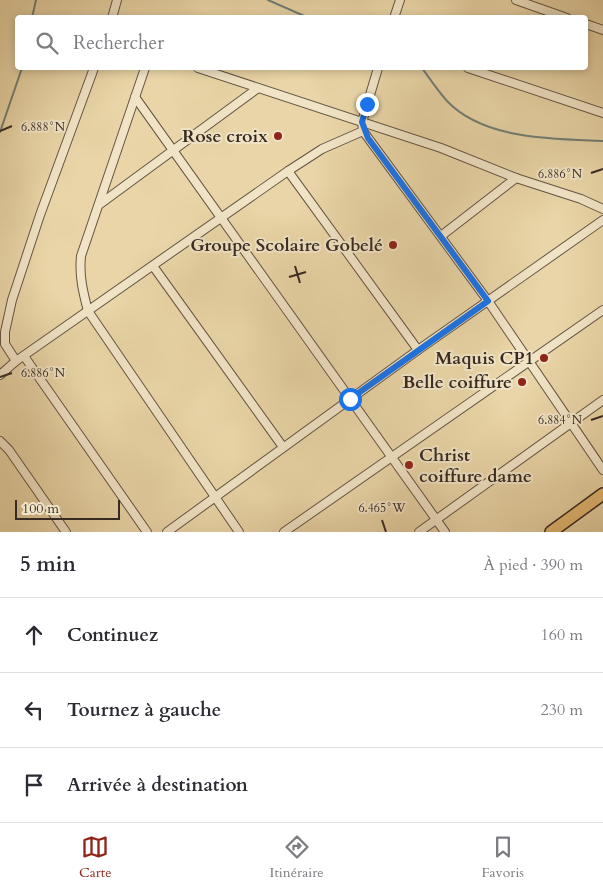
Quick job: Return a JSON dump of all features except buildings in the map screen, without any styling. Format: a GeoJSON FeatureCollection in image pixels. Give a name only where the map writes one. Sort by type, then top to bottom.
{"type":"FeatureCollection","features":[{"type":"Feature","properties":{"kind":"highway"},"geometry":{"type":"LineString","coordinates":[[552,532],[603,494]]}},
{"type":"Feature","properties":{"kind":"street"},"geometry":{"type":"LineString","coordinates":[[113,15],[117,0]]}},
{"type":"Feature","properties":{"kind":"street"},"geometry":{"type":"LineString","coordinates":[[395,15],[400,0]]}},
{"type":"Feature","properties":{"kind":"street"},"geometry":{"type":"LineString","coordinates":[[516,0],[558,15]]}},
{"type":"Feature","properties":{"kind":"street"},"geometry":{"type":"LineString","coordinates":[[588,25],[603,30]]}},
{"type":"Feature","properties":{"kind":"street"},"geometry":{"type":"LineString","coordinates":[[16,361],[5,344],[5,332],[12,300],[40,215],[93,70]]}},
{"type":"Feature","properties":{"kind":"street"},"geometry":{"type":"LineString","coordinates":[[144,70],[81,256],[79,272],[88,311],[239,532]]}},
{"type":"Feature","properties":{"kind":"street"},"geometry":{"type":"LineString","coordinates":[[204,70],[465,157],[516,178],[581,199],[603,209]]}},
{"type":"Feature","properties":{"kind":"street"},"geometry":{"type":"LineString","coordinates":[[377,70],[362,122],[363,131],[488,301],[603,470]]}},
{"type":"Feature","properties":{"kind":"street"},"geometry":{"type":"LineString","coordinates":[[474,70],[603,113]]}},
{"type":"Feature","properties":{"kind":"street"},"geometry":{"type":"LineString","coordinates":[[100,204],[258,88]]}},
{"type":"Feature","properties":{"kind":"street"},"geometry":{"type":"LineString","coordinates":[[135,97],[445,532]]}},
{"type":"Feature","properties":{"kind":"street"},"geometry":{"type":"LineString","coordinates":[[0,375],[16,361],[288,171],[322,150],[363,131]]}},
{"type":"Feature","properties":{"kind":"street"},"geometry":{"type":"LineString","coordinates":[[288,171],[418,350]]}},
{"type":"Feature","properties":{"kind":"street"},"geometry":{"type":"LineString","coordinates":[[441,236],[516,178]]}},
{"type":"Feature","properties":{"kind":"street"},"geometry":{"type":"LineString","coordinates":[[167,532],[418,350],[603,220]]}},
{"type":"Feature","properties":{"kind":"street"},"geometry":{"type":"LineString","coordinates":[[153,266],[283,447]]}},
{"type":"Feature","properties":{"kind":"street"},"geometry":{"type":"LineString","coordinates":[[284,532],[603,310]]}},
{"type":"Feature","properties":{"kind":"street"},"geometry":{"type":"LineString","coordinates":[[24,356],[147,532]]}},
{"type":"Feature","properties":{"kind":"street"},"geometry":{"type":"LineString","coordinates":[[419,532],[603,400]]}},
{"type":"Feature","properties":{"kind":"street"},"geometry":{"type":"LineString","coordinates":[[0,441],[66,532]]}},
{"type":"Feature","properties":{"kind":"waterway"},"geometry":{"type":"LineString","coordinates":[[33,15],[36,0]]}},
{"type":"Feature","properties":{"kind":"waterway"},"geometry":{"type":"LineString","coordinates":[[268,0],[302,15]]}},
{"type":"Feature","properties":{"kind":"waterway"},"geometry":{"type":"LineString","coordinates":[[0,132],[21,70]]}},
{"type":"Feature","properties":{"kind":"waterway"},"geometry":{"type":"LineString","coordinates":[[423,70],[447,101],[462,114],[480,123],[520,135],[603,141]]}},
{"type":"Feature","properties":{"kind":"place","name":"Rose croix"},"geometry":{"type":"Point","coordinates":[278,136]}},
{"type":"Feature","properties":{"kind":"place","name":"Groupe Scolaire Gobelé"},"geometry":{"type":"Point","coordinates":[393,245]}},
{"type":"Feature","properties":{"kind":"place","name":"Maquis CP1"},"geometry":{"type":"Point","coordinates":[544,358]}},
{"type":"Feature","properties":{"kind":"place","name":"Belle coiffure"},"geometry":{"type":"Point","coordinates":[522,382]}},
{"type":"Feature","properties":{"kind":"place","name":"Christ coiffure dame"},"geometry":{"type":"Point","coordinates":[409,465]}},
{"type":"Feature","properties":{"kind":"route"},"geometry":{"type":"LineString","coordinates":[[350,399],[488,301],[363,131],[362,122],[367,104]]}}]}
